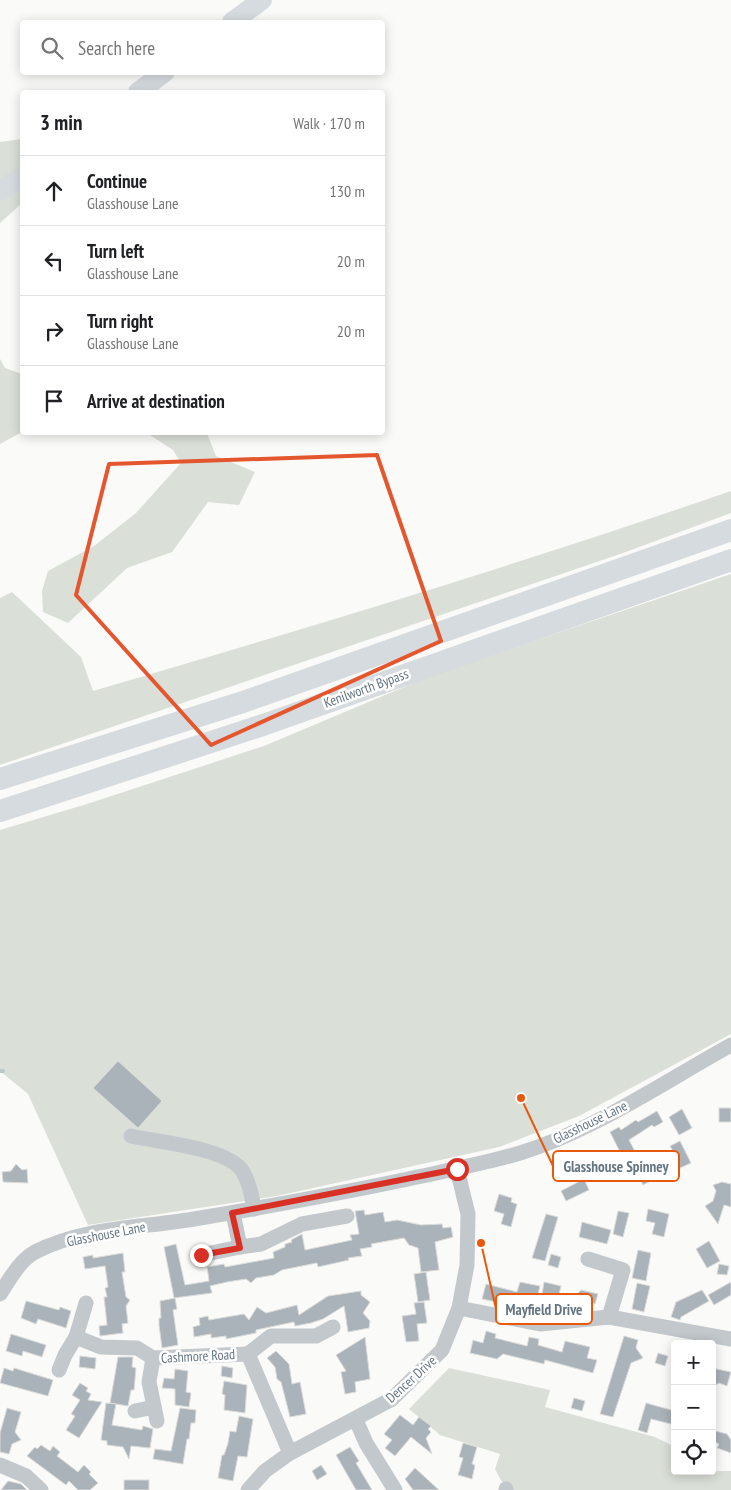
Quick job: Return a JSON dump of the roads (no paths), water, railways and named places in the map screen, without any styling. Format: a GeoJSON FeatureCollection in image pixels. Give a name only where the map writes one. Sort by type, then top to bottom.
{"type":"FeatureCollection","features":[{"type":"Feature","properties":{"kind":"highway","name":"Kenilworth Bypass"},"geometry":{"type":"LineString","coordinates":[[0,779],[243,702],[731,530]]}},
{"type":"Feature","properties":{"kind":"highway","name":"Kenilworth Bypass"},"geometry":{"type":"LineString","coordinates":[[0,811],[263,725],[731,560]]}},
{"type":"Feature","properties":{"kind":"main road"},"geometry":{"type":"LineString","coordinates":[[235,20],[262,0]]}},
{"type":"Feature","properties":{"kind":"main road"},"geometry":{"type":"LineString","coordinates":[[141,90],[161,75]]}},
{"type":"Feature","properties":{"kind":"main road"},"geometry":{"type":"LineString","coordinates":[[0,191],[20,177]]}},
{"type":"Feature","properties":{"kind":"street","name":"Glasshouse Lane"},"geometry":{"type":"LineString","coordinates":[[0,1294],[18,1266],[34,1253],[63,1241],[96,1233],[254,1209],[457,1169],[521,1153],[580,1129],[731,1045]]}},
{"type":"Feature","properties":{"kind":"street"},"geometry":{"type":"LineString","coordinates":[[131,1136],[210,1151],[234,1162],[241,1170],[250,1190],[254,1209]]}},
{"type":"Feature","properties":{"kind":"street","name":"Dencer Drive"},"geometry":{"type":"LineString","coordinates":[[248,1490],[265,1471],[290,1453],[324,1433],[356,1420],[392,1399],[442,1350],[459,1308],[467,1265],[468,1214],[457,1169]]}},
{"type":"Feature","properties":{"kind":"street"},"geometry":{"type":"LineString","coordinates":[[232,1213],[240,1248]]}},
{"type":"Feature","properties":{"kind":"street"},"geometry":{"type":"LineString","coordinates":[[201,1255],[261,1244],[302,1224],[347,1216]]}},
{"type":"Feature","properties":{"kind":"street"},"geometry":{"type":"LineString","coordinates":[[588,1259],[623,1270],[609,1317]]}},
{"type":"Feature","properties":{"kind":"street"},"geometry":{"type":"LineString","coordinates":[[59,1370],[65,1355],[76,1338],[86,1304]]}},
{"type":"Feature","properties":{"kind":"street"},"geometry":{"type":"LineString","coordinates":[[459,1308],[540,1324],[609,1317],[731,1339]]}},
{"type":"Feature","properties":{"kind":"street"},"geometry":{"type":"LineString","coordinates":[[248,1354],[271,1336],[316,1336],[332,1327]]}},
{"type":"Feature","properties":{"kind":"street","name":"Cashmore Road"},"geometry":{"type":"LineString","coordinates":[[76,1338],[101,1347],[137,1348],[153,1358],[248,1354],[290,1453]]}},
{"type":"Feature","properties":{"kind":"street"},"geometry":{"type":"LineString","coordinates":[[135,1411],[156,1414],[149,1382],[153,1358]]}},
{"type":"Feature","properties":{"kind":"street"},"geometry":{"type":"LineString","coordinates":[[356,1420],[366,1443],[395,1490]]}},
{"type":"Feature","properties":{"kind":"street"},"geometry":{"type":"LineString","coordinates":[[0,1465],[26,1476],[41,1490]]}},
{"type":"Feature","properties":{"kind":"place","name":"Glasshouse Spinney"},"geometry":{"type":"Point","coordinates":[521,1098]}},
{"type":"Feature","properties":{"kind":"place","name":"Mayfield Drive"},"geometry":{"type":"Point","coordinates":[481,1243]}}]}
